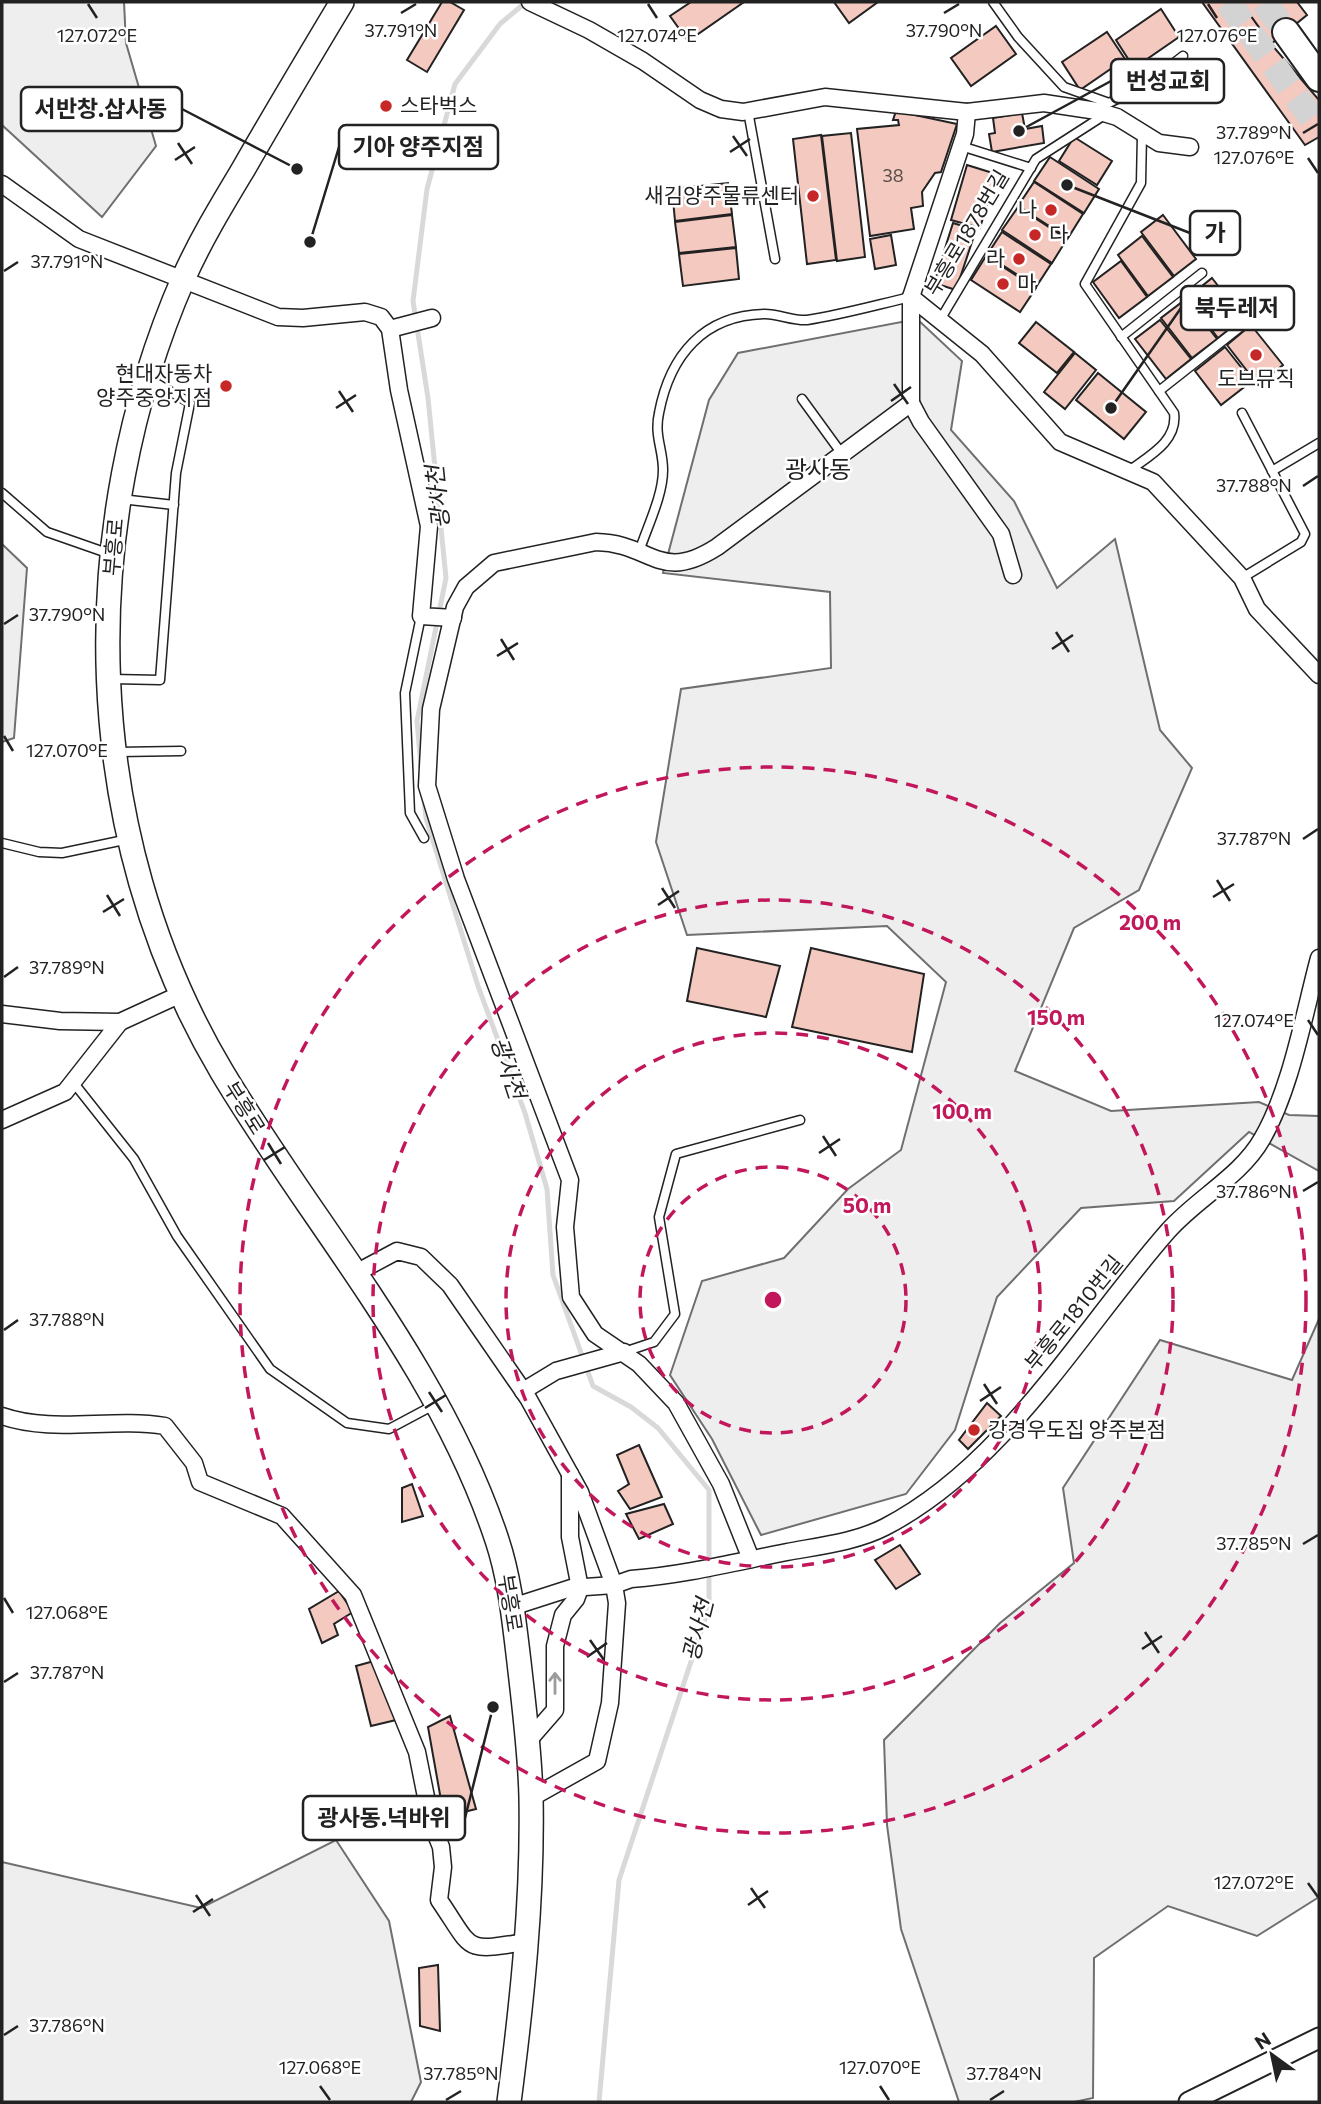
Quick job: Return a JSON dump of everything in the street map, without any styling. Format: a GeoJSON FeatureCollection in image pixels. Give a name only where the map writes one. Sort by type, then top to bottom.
{"type":"FeatureCollection","features":[{"type":"Feature","properties":{"kind":"highway"},"geometry":{"type":"LineString","coordinates":[[1286,32],[1319,78]]}},
{"type":"Feature","properties":{"kind":"main road","name":"부흥로"},"geometry":{"type":"LineString","coordinates":[[342,2],[196,249],[146,377],[118,499],[112,555],[108,679],[114,752],[129,839],[158,934],[197,1030],[259,1133],[354,1274],[436,1403],[476,1483],[499,1544],[512,1607],[528,1741],[531,1798],[526,1942],[509,2102]]}},
{"type":"Feature","properties":{"kind":"main road"},"geometry":{"type":"LineString","coordinates":[[514,2063],[521,2102]]}},
{"type":"Feature","properties":{"kind":"street"},"geometry":{"type":"LineString","coordinates":[[530,2],[600,36],[710,105],[732,111],[748,111],[825,97],[967,112],[1044,103],[1107,114],[1142,134],[1174,147],[1190,147]]}},
{"type":"Feature","properties":{"kind":"street","name":"부흥로1878번길"},"geometry":{"type":"LineString","coordinates":[[967,112],[961,146],[911,297],[911,403],[920,422],[1001,534],[1013,575]]}},
{"type":"Feature","properties":{"kind":"street"},"geometry":{"type":"LineString","coordinates":[[2,184],[79,239],[278,317],[365,312],[381,317],[390,329],[399,390],[429,526],[424,617],[451,618]]}},
{"type":"Feature","properties":{"kind":"street","name":"부흥로1878번길"},"geometry":{"type":"LineString","coordinates":[[911,297],[982,354],[1060,442],[1153,482],[1241,578],[1257,609],[1319,675]]}},
{"type":"Feature","properties":{"kind":"street"},"geometry":{"type":"LineString","coordinates":[[390,329],[430,319]]}},
{"type":"Feature","properties":{"kind":"street"},"geometry":{"type":"LineString","coordinates":[[751,1559],[721,1483],[676,1403],[595,1334],[571,1297],[565,1227],[570,1180],[456,879],[426,786],[431,709],[451,618],[466,587],[494,563],[596,542],[611,542],[675,565],[702,556],[911,403]]}},
{"type":"Feature","properties":{"kind":"street","name":"부흥로1810번길"},"geometry":{"type":"LineString","coordinates":[[614,1585],[631,1579],[658,1577],[836,1542],[883,1528],[913,1510],[993,1447],[1170,1228],[1248,1158],[1263,1139],[1286,1081],[1319,958]]}},
{"type":"Feature","properties":{"kind":"street"},"geometry":{"type":"LineString","coordinates":[[2,1014],[60,1021],[120,1022],[181,994]]}},
{"type":"Feature","properties":{"kind":"street"},"geometry":{"type":"LineString","coordinates":[[2,1120],[65,1092],[120,1022]]}},
{"type":"Feature","properties":{"kind":"street"},"geometry":{"type":"LineString","coordinates":[[354,1274],[397,1251],[421,1257],[450,1285],[523,1391],[580,1492],[614,1585],[617,1603],[610,1703],[597,1761],[531,1798]]}},
{"type":"Feature","properties":{"kind":"street"},"geometry":{"type":"LineString","coordinates":[[523,1391],[556,1371],[619,1354]]}},
{"type":"Feature","properties":{"kind":"street"},"geometry":{"type":"LineString","coordinates":[[2,1416],[20,1422],[80,1425],[134,1421],[165,1426],[194,1463],[200,1482],[282,1516],[353,1595],[404,1717],[417,1752],[431,1822],[441,1847],[443,1867],[439,1900],[470,1946],[481,1949],[526,1942]]}},
{"type":"Feature","properties":{"kind":"street"},"geometry":{"type":"LineString","coordinates":[[528,1741],[555,1710],[555,1646],[563,1615],[576,1599],[580,1588],[570,1537],[569,1473]]}},
{"type":"Feature","properties":{"kind":"street"},"geometry":{"type":"LineString","coordinates":[[512,1607],[580,1588],[614,1585]]}},
{"type":"Feature","properties":{"kind":"street"},"geometry":{"type":"LineString","coordinates":[[1189,2102],[1319,2038]]}},
{"type":"Feature","properties":{"kind":"lane"},"geometry":{"type":"LineString","coordinates":[[993,2],[1018,37],[1064,87],[1109,103],[1147,84],[1183,57]]}},
{"type":"Feature","properties":{"kind":"lane"},"geometry":{"type":"LineString","coordinates":[[748,111],[775,259]]}},
{"type":"Feature","properties":{"kind":"lane","name":"부흥로1878번길"},"geometry":{"type":"LineString","coordinates":[[940,320],[1040,155],[1107,114]]}},
{"type":"Feature","properties":{"kind":"lane"},"geometry":{"type":"LineString","coordinates":[[1130,470],[1161,448],[1172,430],[1174,414],[1085,284],[1141,183],[1142,134]]}},
{"type":"Feature","properties":{"kind":"lane","name":"부흥로1878번길"},"geometry":{"type":"LineString","coordinates":[[961,146],[1031,168]]}},
{"type":"Feature","properties":{"kind":"lane"},"geometry":{"type":"LineString","coordinates":[[1121,337],[1202,273]]}},
{"type":"Feature","properties":{"kind":"lane","name":"부흥로1878번길"},"geometry":{"type":"LineString","coordinates":[[639,552],[663,474],[656,438],[659,409],[673,370],[683,352],[714,324],[732,317],[765,314],[808,320],[911,297]]}},
{"type":"Feature","properties":{"kind":"lane"},"geometry":{"type":"LineString","coordinates":[[1159,391],[1244,324]]}},
{"type":"Feature","properties":{"kind":"lane"},"geometry":{"type":"LineString","coordinates":[[108,679],[160,680],[176,473],[190,403],[146,377]]}},
{"type":"Feature","properties":{"kind":"lane"},"geometry":{"type":"LineString","coordinates":[[802,399],[842,454]]}},
{"type":"Feature","properties":{"kind":"lane"},"geometry":{"type":"LineString","coordinates":[[1241,578],[1305,538],[1242,413]]}},
{"type":"Feature","properties":{"kind":"lane"},"geometry":{"type":"LineString","coordinates":[[1272,471],[1319,443]]}},
{"type":"Feature","properties":{"kind":"lane"},"geometry":{"type":"LineString","coordinates":[[2,493],[47,532],[112,555]]}},
{"type":"Feature","properties":{"kind":"lane"},"geometry":{"type":"LineString","coordinates":[[118,499],[174,505]]}},
{"type":"Feature","properties":{"kind":"lane"},"geometry":{"type":"LineString","coordinates":[[424,617],[405,693],[410,813],[424,838]]}},
{"type":"Feature","properties":{"kind":"lane"},"geometry":{"type":"LineString","coordinates":[[114,752],[181,751]]}},
{"type":"Feature","properties":{"kind":"lane"},"geometry":{"type":"LineString","coordinates":[[2,843],[39,852],[62,853],[129,839]]}},
{"type":"Feature","properties":{"kind":"lane"},"geometry":{"type":"LineString","coordinates":[[76,1079],[134,1159],[177,1236],[270,1369],[347,1423],[389,1429],[436,1403]]}},
{"type":"Feature","properties":{"kind":"lane"},"geometry":{"type":"LineString","coordinates":[[619,1354],[654,1342],[675,1314],[659,1217],[676,1154],[800,1119]]}},
{"type":"Feature","properties":{"kind":"shaded area"},"geometry":{"type":"Polygon","coordinates":[[[2,2],[124,2],[126,43],[156,146],[102,217],[2,125],[2,2]]]}},
{"type":"Feature","properties":{"kind":"shaded area"},"geometry":{"type":"Polygon","coordinates":[[[917,319],[962,361],[951,430],[1014,501],[1057,588],[1115,539],[1160,730],[1192,768],[1139,890],[1074,928],[1015,1071],[1111,1111],[1259,1102],[1289,1115],[1319,1116],[1319,1171],[1249,1132],[1174,1201],[1081,1208],[997,1297],[955,1430],[906,1494],[761,1535],[712,1439],[670,1375],[702,1281],[784,1258],[848,1189],[901,1150],[946,982],[887,926],[687,935],[656,842],[681,689],[831,668],[830,592],[663,573],[709,400],[738,353],[917,319]]]}},
{"type":"Feature","properties":{"kind":"shaded area"},"geometry":{"type":"Polygon","coordinates":[[[2,544],[27,568],[14,738],[2,742],[2,544]]]}},
{"type":"Feature","properties":{"kind":"shaded area"},"geometry":{"type":"Polygon","coordinates":[[[1319,1319],[1319,1897],[1257,1936],[1168,1906],[1094,1958],[1093,2098],[1074,2102],[959,2102],[901,1929],[887,1825],[884,1740],[1000,1623],[1074,1563],[1063,1488],[1160,1340],[1292,1380],[1319,1319]]]}},
{"type":"Feature","properties":{"kind":"shaded area"},"geometry":{"type":"Polygon","coordinates":[[[336,1840],[389,1921],[421,2082],[411,2102],[2,2102],[2,1862],[201,1908],[336,1840]]]}},
{"type":"Feature","properties":{"kind":"building"},"geometry":{"type":"Polygon","coordinates":[[[442,2],[450,2],[464,10],[427,72],[407,60],[442,2]]]}},
{"type":"Feature","properties":{"kind":"building"},"geometry":{"type":"Polygon","coordinates":[[[691,2],[744,2],[688,41],[670,16],[691,2]]]}},
{"type":"Feature","properties":{"kind":"building"},"geometry":{"type":"Polygon","coordinates":[[[834,2],[878,2],[849,23],[834,2]]]}},
{"type":"Feature","properties":{"kind":"building"},"geometry":{"type":"Polygon","coordinates":[[[1202,2],[1241,2],[1271,44],[1319,100],[1319,137],[1305,145],[1202,2]]]}},
{"type":"Feature","properties":{"kind":"building"},"geometry":{"type":"Polygon","coordinates":[[[1241,2],[1297,2],[1307,15],[1271,44],[1241,2]]]}},
{"type":"Feature","properties":{"kind":"building"},"geometry":{"type":"Polygon","coordinates":[[[1161,9],[1179,37],[1134,68],[1116,40],[1161,9]]]}},
{"type":"Feature","properties":{"kind":"building"},"geometry":{"type":"Polygon","coordinates":[[[996,26],[1016,54],[971,86],[951,58],[996,26]]]}},
{"type":"Feature","properties":{"kind":"building"},"geometry":{"type":"Polygon","coordinates":[[[1107,32],[1125,59],[1080,90],[1062,62],[1107,32]]]}},
{"type":"Feature","properties":{"kind":"building"},"geometry":{"type":"Polygon","coordinates":[[[896,111],[957,124],[941,172],[935,173],[922,192],[923,206],[911,208],[914,229],[870,236],[857,129],[899,125],[898,120],[893,120],[896,111]]]}},
{"type":"Feature","properties":{"kind":"building"},"geometry":{"type":"Polygon","coordinates":[[[1022,113],[1025,129],[1042,126],[1044,143],[992,152],[989,134],[995,133],[993,118],[1022,113]]]}},
{"type":"Feature","properties":{"kind":"building"},"geometry":{"type":"Polygon","coordinates":[[[851,133],[865,257],[837,261],[822,136],[851,133]]]}},
{"type":"Feature","properties":{"kind":"building"},"geometry":{"type":"Polygon","coordinates":[[[821,135],[836,260],[807,264],[793,139],[821,135]]]}},
{"type":"Feature","properties":{"kind":"building"},"geometry":{"type":"Polygon","coordinates":[[[1074,137],[1112,161],[1097,185],[1059,161],[1074,137]]]}},
{"type":"Feature","properties":{"kind":"building"},"geometry":{"type":"Polygon","coordinates":[[[1050,157],[1099,189],[1084,213],[1034,181],[1050,157]]]}},
{"type":"Feature","properties":{"kind":"building"},"geometry":{"type":"Polygon","coordinates":[[[967,165],[996,174],[980,228],[951,220],[967,165]]]}},
{"type":"Feature","properties":{"kind":"building","name":"나"},"geometry":{"type":"Polygon","coordinates":[[[1034,182],[1083,214],[1068,238],[1018,206],[1034,182]]]}},
{"type":"Feature","properties":{"kind":"building"},"geometry":{"type":"Polygon","coordinates":[[[728,183],[732,214],[675,221],[672,189],[728,183]]]}},
{"type":"Feature","properties":{"kind":"building","name":"다"},"geometry":{"type":"Polygon","coordinates":[[[1018,207],[1067,239],[1052,263],[1002,230],[1018,207]]]}},
{"type":"Feature","properties":{"kind":"building"},"geometry":{"type":"Polygon","coordinates":[[[732,215],[736,247],[679,253],[675,222],[732,215]]]}},
{"type":"Feature","properties":{"kind":"building"},"geometry":{"type":"Polygon","coordinates":[[[1163,215],[1196,259],[1174,276],[1141,232],[1163,215]]]}},
{"type":"Feature","properties":{"kind":"building"},"geometry":{"type":"Polygon","coordinates":[[[953,223],[976,230],[956,290],[934,283],[953,223]]]}},
{"type":"Feature","properties":{"kind":"building","name":"라"},"geometry":{"type":"Polygon","coordinates":[[[1002,232],[1051,264],[1036,287],[987,255],[1002,232]]]}},
{"type":"Feature","properties":{"kind":"building"},"geometry":{"type":"Polygon","coordinates":[[[891,235],[896,265],[875,269],[870,239],[891,235]]]}},
{"type":"Feature","properties":{"kind":"building"},"geometry":{"type":"Polygon","coordinates":[[[1142,236],[1173,277],[1148,296],[1118,255],[1142,236]]]}},
{"type":"Feature","properties":{"kind":"building"},"geometry":{"type":"Polygon","coordinates":[[[736,248],[739,279],[683,286],[679,254],[736,248]]]}},
{"type":"Feature","properties":{"kind":"building","name":"마"},"geometry":{"type":"Polygon","coordinates":[[[986,256],[1036,288],[1020,312],[971,280],[986,256]]]}},
{"type":"Feature","properties":{"kind":"building"},"geometry":{"type":"Polygon","coordinates":[[[1121,261],[1147,297],[1119,318],[1093,282],[1121,261]]]}},
{"type":"Feature","properties":{"kind":"building"},"geometry":{"type":"Polygon","coordinates":[[[1212,278],[1243,318],[1218,338],[1187,298],[1212,278]]]}},
{"type":"Feature","properties":{"kind":"building"},"geometry":{"type":"Polygon","coordinates":[[[1186,299],[1217,339],[1192,358],[1161,318],[1186,299]]]}},
{"type":"Feature","properties":{"kind":"building"},"geometry":{"type":"Polygon","coordinates":[[[1160,320],[1191,359],[1166,379],[1135,339],[1160,320]]]}},
{"type":"Feature","properties":{"kind":"building"},"geometry":{"type":"Polygon","coordinates":[[[1036,322],[1074,352],[1057,373],[1019,343],[1036,322]]]}},
{"type":"Feature","properties":{"kind":"building"},"geometry":{"type":"Polygon","coordinates":[[[1251,325],[1283,365],[1258,385],[1227,345],[1251,325]]]}},
{"type":"Feature","properties":{"kind":"building"},"geometry":{"type":"Polygon","coordinates":[[[1225,347],[1252,381],[1221,405],[1195,371],[1225,347]]]}},
{"type":"Feature","properties":{"kind":"building"},"geometry":{"type":"Polygon","coordinates":[[[1075,353],[1096,370],[1065,409],[1044,392],[1075,353]]]}},
{"type":"Feature","properties":{"kind":"building"},"geometry":{"type":"Polygon","coordinates":[[[1098,373],[1146,412],[1124,439],[1076,400],[1098,373]]]}},
{"type":"Feature","properties":{"kind":"building"},"geometry":{"type":"Polygon","coordinates":[[[697,948],[780,966],[766,1017],[687,1001],[697,948]]]}},
{"type":"Feature","properties":{"kind":"building"},"geometry":{"type":"Polygon","coordinates":[[[811,948],[924,974],[912,1052],[792,1027],[811,948]]]}},
{"type":"Feature","properties":{"kind":"building"},"geometry":{"type":"Polygon","coordinates":[[[987,1403],[1001,1416],[968,1449],[959,1440],[987,1403]]]}},
{"type":"Feature","properties":{"kind":"building"},"geometry":{"type":"Polygon","coordinates":[[[639,1445],[662,1497],[630,1509],[618,1491],[629,1484],[617,1455],[639,1445]]]}},
{"type":"Feature","properties":{"kind":"building"},"geometry":{"type":"Polygon","coordinates":[[[412,1484],[423,1516],[402,1522],[402,1488],[412,1484]]]}},
{"type":"Feature","properties":{"kind":"building"},"geometry":{"type":"Polygon","coordinates":[[[664,1504],[673,1524],[639,1539],[626,1514],[664,1504]]]}},
{"type":"Feature","properties":{"kind":"building"},"geometry":{"type":"Polygon","coordinates":[[[900,1545],[920,1574],[896,1589],[875,1560],[900,1545]]]}},
{"type":"Feature","properties":{"kind":"building"},"geometry":{"type":"Polygon","coordinates":[[[339,1591],[353,1612],[334,1624],[338,1635],[322,1643],[309,1609],[339,1591]]]}},
{"type":"Feature","properties":{"kind":"building"},"geometry":{"type":"Polygon","coordinates":[[[374,1661],[396,1720],[371,1726],[356,1666],[374,1661]]]}},
{"type":"Feature","properties":{"kind":"building"},"geometry":{"type":"Polygon","coordinates":[[[450,1716],[476,1809],[444,1817],[428,1727],[450,1716]]]}},
{"type":"Feature","properties":{"kind":"building"},"geometry":{"type":"Polygon","coordinates":[[[438,1965],[440,2031],[420,2026],[419,1968],[438,1965]]]}},
{"type":"Feature","properties":{"kind":"waterway","name":"광사천"},"geometry":{"type":"LineString","coordinates":[[421,767],[417,721],[446,578],[428,398],[413,301],[427,189],[455,84],[500,24],[526,2]]}},
{"type":"Feature","properties":{"kind":"waterway","name":"광사천"},"geometry":{"type":"LineString","coordinates":[[424,801],[426,818],[478,986],[525,1113],[547,1189],[553,1275],[593,1386],[631,1407],[658,1428],[709,1490],[709,1607],[619,1880],[599,2102]]}},
{"type":"Feature","properties":{"kind":"tunnel"},"geometry":{"type":"LineString","coordinates":[[1228,2],[1319,128]]}},
{"type":"Feature","properties":{"kind":"tunnel"},"geometry":{"type":"LineString","coordinates":[[1264,2],[1286,32]]}},
{"type":"Feature","properties":{"kind":"place","name":"스타벅스"},"geometry":{"type":"Point","coordinates":[386,106]}},
{"type":"Feature","properties":{"kind":"place","name":"번성교회"},"geometry":{"type":"Point","coordinates":[1019,131]}},
{"type":"Feature","properties":{"kind":"place","name":"서반창.삽사동"},"geometry":{"type":"Point","coordinates":[297,169]}},
{"type":"Feature","properties":{"kind":"place","name":"가"},"geometry":{"type":"Point","coordinates":[1067,185]}},
{"type":"Feature","properties":{"kind":"place","name":"새김양주물류센터"},"geometry":{"type":"Point","coordinates":[813,196]}},
{"type":"Feature","properties":{"kind":"place","name":"나"},"geometry":{"type":"Point","coordinates":[1051,210]}},
{"type":"Feature","properties":{"kind":"place","name":"다"},"geometry":{"type":"Point","coordinates":[1035,235]}},
{"type":"Feature","properties":{"kind":"place","name":"기아 양주지점"},"geometry":{"type":"Point","coordinates":[310,242]}},
{"type":"Feature","properties":{"kind":"place","name":"라"},"geometry":{"type":"Point","coordinates":[1019,259]}},
{"type":"Feature","properties":{"kind":"place","name":"마"},"geometry":{"type":"Point","coordinates":[1003,284]}},
{"type":"Feature","properties":{"kind":"place","name":"도브뮤직"},"geometry":{"type":"Point","coordinates":[1256,355]}},
{"type":"Feature","properties":{"kind":"place","name":"현대자동차 양주중앙지점"},"geometry":{"type":"Point","coordinates":[226,386]}},
{"type":"Feature","properties":{"kind":"place","name":"북두레저"},"geometry":{"type":"Point","coordinates":[1111,408]}},
{"type":"Feature","properties":{"kind":"place","name":"강경우도집 양주본점"},"geometry":{"type":"Point","coordinates":[974,1430]}},
{"type":"Feature","properties":{"kind":"place","name":"광사동.넉바위"},"geometry":{"type":"Point","coordinates":[493,1707]}},
{"type":"Feature","properties":{"kind":"district","name":"광사동"},"geometry":{"type":"Point","coordinates":[818,470]}}]}
